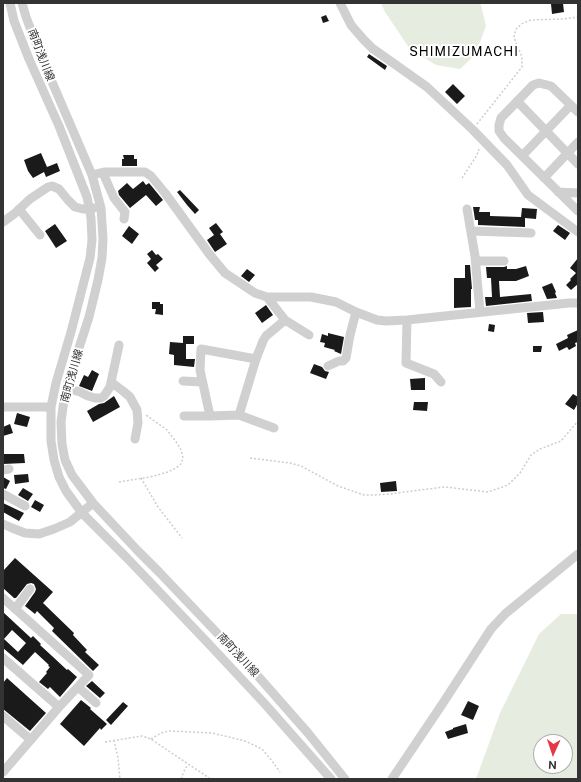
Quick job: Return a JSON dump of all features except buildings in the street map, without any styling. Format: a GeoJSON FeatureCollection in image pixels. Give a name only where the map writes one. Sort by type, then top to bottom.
{"type":"FeatureCollection","features":[{"type":"Feature","properties":{"kind":"street","name":"南町浅川線"},"geometry":{"type":"LineString","coordinates":[[10,3],[14,21],[59,126],[87,198],[91,218],[92,233],[90,258],[72,332],[56,383],[51,407],[50,441],[54,460],[60,477],[66,491],[82,513],[207,642],[264,703],[331,779]]}},
{"type":"Feature","properties":{"kind":"street","name":"南町浅川線"},"geometry":{"type":"LineString","coordinates":[[22,3],[43,61],[92,175],[101,208],[103,239],[102,258],[98,280],[87,324],[66,388],[61,422],[62,444],[65,460],[72,475],[93,503],[257,675],[346,779]]}},
{"type":"Feature","properties":{"kind":"street"},"geometry":{"type":"LineString","coordinates":[[340,3],[351,25],[372,48],[428,87],[472,128],[507,165],[528,195],[578,232]]}},
{"type":"Feature","properties":{"kind":"street"},"geometry":{"type":"LineString","coordinates":[[578,112],[551,86],[539,83],[533,85],[501,118],[499,125],[500,131],[504,138],[578,211]]}},
{"type":"Feature","properties":{"kind":"street"},"geometry":{"type":"LineString","coordinates":[[517,102],[578,164]]}},
{"type":"Feature","properties":{"kind":"street"},"geometry":{"type":"LineString","coordinates":[[522,156],[571,105]]}},
{"type":"Feature","properties":{"kind":"street"},"geometry":{"type":"LineString","coordinates":[[544,178],[578,142]]}},
{"type":"Feature","properties":{"kind":"street"},"geometry":{"type":"LineString","coordinates":[[103,172],[114,198],[125,212],[124,219]]}},
{"type":"Feature","properties":{"kind":"street"},"geometry":{"type":"LineString","coordinates":[[92,175],[103,172],[145,172],[151,176],[225,273],[255,293],[267,296],[311,297],[336,302],[356,312],[386,322],[578,303]]}},
{"type":"Feature","properties":{"kind":"street"},"geometry":{"type":"LineString","coordinates":[[3,222],[30,199],[52,186],[59,189],[75,207],[83,209],[101,208]]}},
{"type":"Feature","properties":{"kind":"street"},"geometry":{"type":"LineString","coordinates":[[558,192],[578,193]]}},
{"type":"Feature","properties":{"kind":"street"},"geometry":{"type":"LineString","coordinates":[[19,209],[40,235]]}},
{"type":"Feature","properties":{"kind":"street"},"geometry":{"type":"LineString","coordinates":[[466,209],[476,261],[480,312]]}},
{"type":"Feature","properties":{"kind":"street"},"geometry":{"type":"LineString","coordinates":[[471,231],[531,233]]}},
{"type":"Feature","properties":{"kind":"street"},"geometry":{"type":"LineString","coordinates":[[476,261],[504,261]]}},
{"type":"Feature","properties":{"kind":"street"},"geometry":{"type":"LineString","coordinates":[[267,296],[285,320],[309,335]]}},
{"type":"Feature","properties":{"kind":"street"},"geometry":{"type":"LineString","coordinates":[[328,366],[339,361],[343,361],[346,358],[356,312]]}},
{"type":"Feature","properties":{"kind":"street"},"geometry":{"type":"LineString","coordinates":[[239,415],[263,341],[266,336],[285,320]]}},
{"type":"Feature","properties":{"kind":"street"},"geometry":{"type":"LineString","coordinates":[[407,320],[406,363],[434,374],[441,382]]}},
{"type":"Feature","properties":{"kind":"street"},"geometry":{"type":"LineString","coordinates":[[66,388],[95,398],[101,398],[104,396],[111,382],[119,345]]}},
{"type":"Feature","properties":{"kind":"street"},"geometry":{"type":"LineString","coordinates":[[210,416],[200,370],[201,350],[256,359]]}},
{"type":"Feature","properties":{"kind":"street"},"geometry":{"type":"LineString","coordinates":[[183,381],[202,382]]}},
{"type":"Feature","properties":{"kind":"street"},"geometry":{"type":"LineString","coordinates":[[111,382],[130,397],[137,410],[138,423],[135,439]]}},
{"type":"Feature","properties":{"kind":"street"},"geometry":{"type":"LineString","coordinates":[[3,407],[51,407]]}},
{"type":"Feature","properties":{"kind":"street"},"geometry":{"type":"LineString","coordinates":[[184,416],[239,415],[274,428]]}},
{"type":"Feature","properties":{"kind":"street"},"geometry":{"type":"LineString","coordinates":[[3,494],[25,506]]}},
{"type":"Feature","properties":{"kind":"street"},"geometry":{"type":"LineString","coordinates":[[3,524],[25,533],[39,534],[54,530],[70,522],[93,503]]}},
{"type":"Feature","properties":{"kind":"street"},"geometry":{"type":"LineString","coordinates":[[392,779],[491,629],[505,614],[578,554]]}},
{"type":"Feature","properties":{"kind":"street"},"geometry":{"type":"LineString","coordinates":[[15,608],[30,589]]}},
{"type":"Feature","properties":{"kind":"street"},"geometry":{"type":"LineString","coordinates":[[3,598],[90,676],[78,687],[3,772]]}},
{"type":"Feature","properties":{"kind":"street"},"geometry":{"type":"LineString","coordinates":[[3,658],[59,708]]}},
{"type":"Feature","properties":{"kind":"street"},"geometry":{"type":"LineString","coordinates":[[78,687],[96,703]]}},
{"type":"Feature","properties":{"kind":"street"},"geometry":{"type":"LineString","coordinates":[[3,716],[31,740]]}},
{"type":"Feature","properties":{"kind":"path"},"geometry":{"type":"LineString","coordinates":[[472,128],[481,120],[498,96],[522,67],[521,54],[514,36],[516,29],[523,23],[532,20],[562,19],[578,16]]}},
{"type":"Feature","properties":{"kind":"path"},"geometry":{"type":"LineString","coordinates":[[462,178],[477,156],[483,140]]}},
{"type":"Feature","properties":{"kind":"path"},"geometry":{"type":"LineString","coordinates":[[119,482],[168,472],[181,464],[183,458],[177,443],[167,430],[149,416],[137,410]]}},
{"type":"Feature","properties":{"kind":"path"},"geometry":{"type":"LineString","coordinates":[[250,458],[290,463],[301,466],[338,486],[364,495],[391,494],[445,487],[488,492],[508,485],[520,473],[531,455],[561,441],[578,421]]}},
{"type":"Feature","properties":{"kind":"path"},"geometry":{"type":"LineString","coordinates":[[141,478],[158,507],[182,538]]}},
{"type":"Feature","properties":{"kind":"path"},"geometry":{"type":"LineString","coordinates":[[151,739],[161,733],[170,731],[212,734],[245,741],[262,749],[280,772]]}},
{"type":"Feature","properties":{"kind":"path"},"geometry":{"type":"LineString","coordinates":[[105,742],[142,736],[151,739],[210,779]]}},
{"type":"Feature","properties":{"kind":"path"},"geometry":{"type":"LineString","coordinates":[[114,740],[118,758],[120,779]]}},
{"type":"Feature","properties":{"kind":"path"},"geometry":{"type":"LineString","coordinates":[[181,779],[188,764]]}},
{"type":"Feature","properties":{"kind":"shaded area"},"geometry":{"type":"Polygon","coordinates":[[[381,3],[479,3],[481,5],[486,26],[475,55],[460,69],[436,65],[410,49],[385,12],[381,3]]]}},
{"type":"Feature","properties":{"kind":"shaded area"},"geometry":{"type":"Polygon","coordinates":[[[561,614],[578,615],[578,779],[476,779],[500,713],[539,634],[561,614]]]}},
{"type":"Feature","properties":{"kind":"district","name":"SHIMIZUMACHI"},"geometry":{"type":"Point","coordinates":[464,52]}}]}
